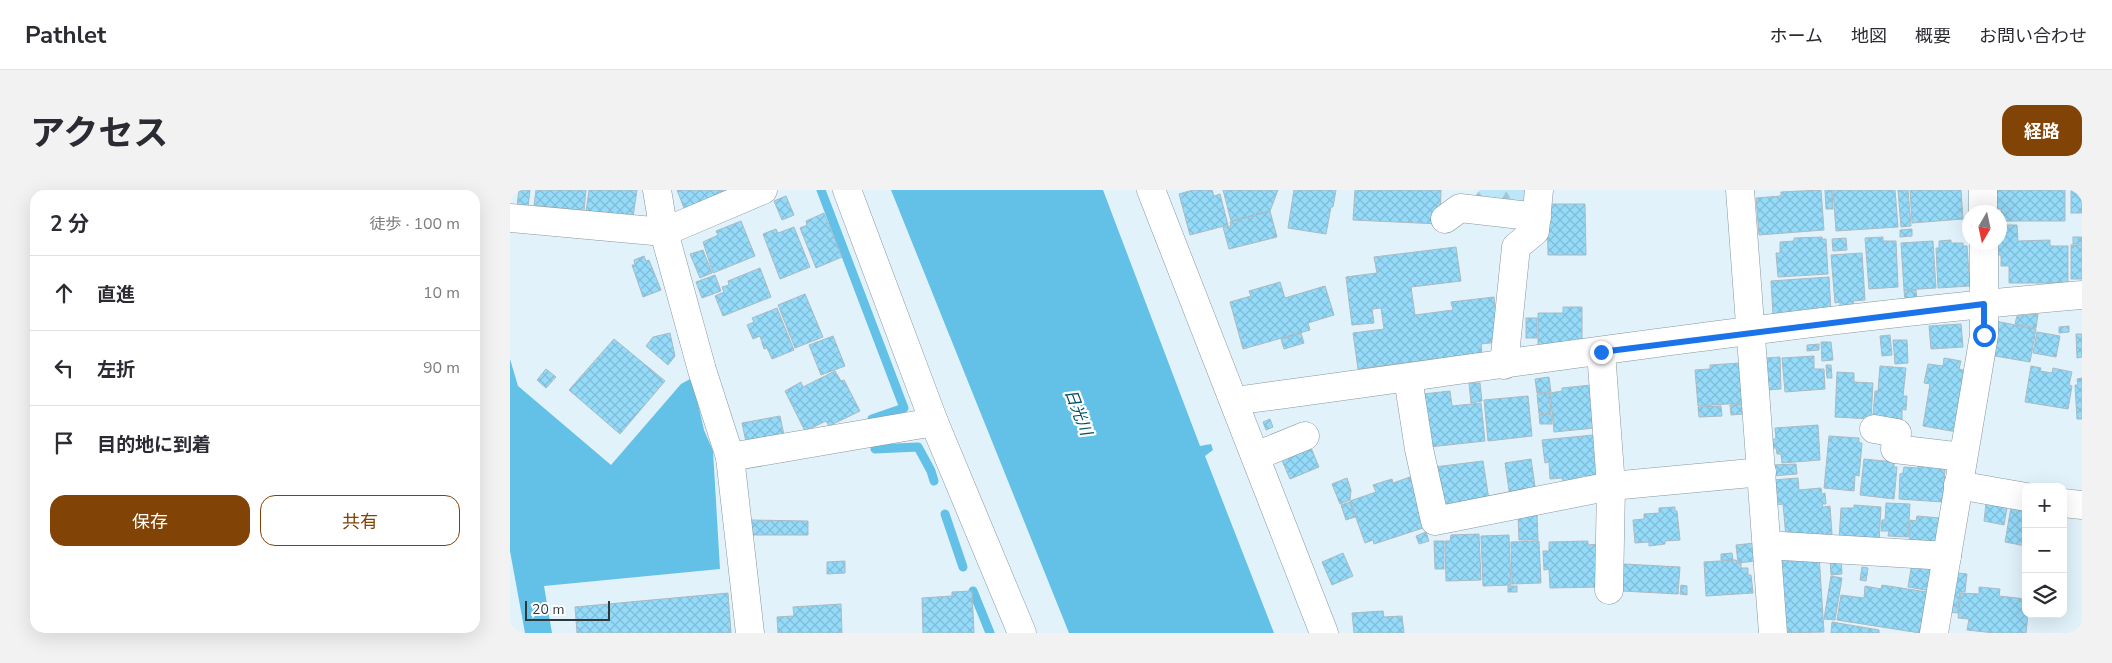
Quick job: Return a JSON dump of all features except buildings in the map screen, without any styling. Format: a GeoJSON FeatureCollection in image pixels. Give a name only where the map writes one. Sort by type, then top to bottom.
{"type":"FeatureCollection","features":[{"type":"Feature","properties":{"kind":"street"},"geometry":{"type":"LineString","coordinates":[[657,190],[664,232],[702,370],[730,456],[750,633]]}},
{"type":"Feature","properties":{"kind":"street"},"geometry":{"type":"LineString","coordinates":[[510,218],[664,232],[763,190]]}},
{"type":"Feature","properties":{"kind":"street"},"geometry":{"type":"LineString","coordinates":[[847,190],[934,422],[1022,633]]}},
{"type":"Feature","properties":{"kind":"street"},"geometry":{"type":"LineString","coordinates":[[1151,190],[1324,633]]}},
{"type":"Feature","properties":{"kind":"street"},"geometry":{"type":"LineString","coordinates":[[1504,365],[1516,247],[1535,230],[1539,190]]}},
{"type":"Feature","properties":{"kind":"street"},"geometry":{"type":"LineString","coordinates":[[1740,190],[1762,472],[1772,633]]}},
{"type":"Feature","properties":{"kind":"street"},"geometry":{"type":"LineString","coordinates":[[1983,190],[1983,205]]}},
{"type":"Feature","properties":{"kind":"street"},"geometry":{"type":"LineString","coordinates":[[1445,219],[1460,208],[1537,217]]}},
{"type":"Feature","properties":{"kind":"street"},"geometry":{"type":"LineString","coordinates":[[1934,633],[1984,335],[1984,250]]}},
{"type":"Feature","properties":{"kind":"street"},"geometry":{"type":"LineString","coordinates":[[1234,401],[1750,332],[1984,304],[2082,295]]}},
{"type":"Feature","properties":{"kind":"street"},"geometry":{"type":"LineString","coordinates":[[1601,352],[1611,486],[1609,590]]}},
{"type":"Feature","properties":{"kind":"street"},"geometry":{"type":"LineString","coordinates":[[1408,378],[1418,449],[1436,521],[1611,486],[1762,472]]}},
{"type":"Feature","properties":{"kind":"street"},"geometry":{"type":"LineString","coordinates":[[730,456],[934,422]]}},
{"type":"Feature","properties":{"kind":"street"},"geometry":{"type":"LineString","coordinates":[[1874,429],[1897,433],[1895,449],[1963,457]]}},
{"type":"Feature","properties":{"kind":"street"},"geometry":{"type":"LineString","coordinates":[[1256,456],[1305,436]]}},
{"type":"Feature","properties":{"kind":"street"},"geometry":{"type":"LineString","coordinates":[[1958,486],[2022,496]]}},
{"type":"Feature","properties":{"kind":"street"},"geometry":{"type":"LineString","coordinates":[[2067,503],[2082,505]]}},
{"type":"Feature","properties":{"kind":"street"},"geometry":{"type":"LineString","coordinates":[[1767,545],[1946,556]]}},
{"type":"Feature","properties":{"kind":"green space"},"geometry":{"type":"Polygon","coordinates":[[[1480,190],[1527,190],[1526,205],[1472,198],[1480,190]]]}},
{"type":"Feature","properties":{"kind":"water","name":"日光川"},"geometry":{"type":"Polygon","coordinates":[[[891,190],[1103,190],[1200,446],[1211,444],[1213,450],[1205,456],[1274,633],[1069,633],[891,190]]]}},
{"type":"Feature","properties":{"kind":"water"},"geometry":{"type":"Polygon","coordinates":[[[510,359],[518,386],[611,465],[681,384],[692,378],[704,430],[713,451],[720,569],[544,586],[552,633],[525,633],[510,551],[510,359]]]}},
{"type":"Feature","properties":{"kind":"waterway"},"geometry":{"type":"LineString","coordinates":[[821,190],[904,408],[872,419]]}},
{"type":"Feature","properties":{"kind":"waterway"},"geometry":{"type":"LineString","coordinates":[[875,449],[918,447],[931,471],[934,481]]}},
{"type":"Feature","properties":{"kind":"waterway"},"geometry":{"type":"LineString","coordinates":[[945,514],[963,567]]}},
{"type":"Feature","properties":{"kind":"waterway"},"geometry":{"type":"LineString","coordinates":[[973,591],[990,633]]}},
{"type":"Feature","properties":{"kind":"route"},"geometry":{"type":"LineString","coordinates":[[1601,352],[1984,304],[1984,335]]}}]}
